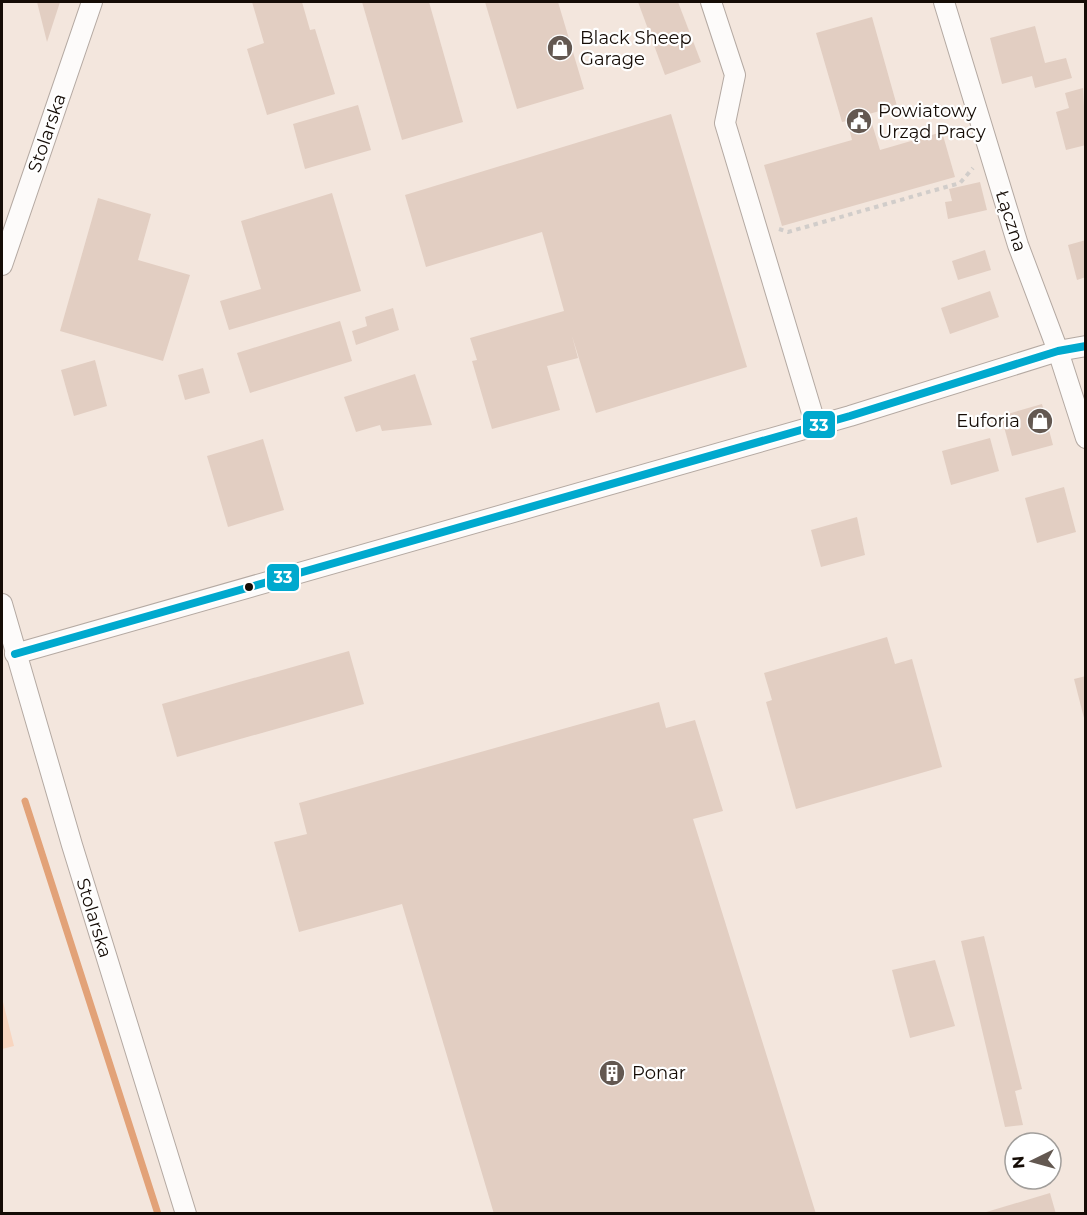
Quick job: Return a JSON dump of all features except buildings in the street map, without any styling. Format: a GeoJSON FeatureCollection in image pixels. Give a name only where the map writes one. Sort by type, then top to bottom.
{"type":"FeatureCollection","features":[{"type":"Feature","properties":{"kind":"street","name":"Stolarska"},"geometry":{"type":"LineString","coordinates":[[2,265],[92,2]]}},
{"type":"Feature","properties":{"kind":"street"},"geometry":{"type":"LineString","coordinates":[[711,2],[735,75],[725,123],[816,426]]}},
{"type":"Feature","properties":{"kind":"street","name":"Łączna"},"geometry":{"type":"LineString","coordinates":[[944,2],[1018,245],[1058,351],[1086,438]]}},
{"type":"Feature","properties":{"kind":"street"},"geometry":{"type":"LineString","coordinates":[[15,654],[816,426],[1058,351],[1086,346]]}},
{"type":"Feature","properties":{"kind":"street","name":"Stolarska"},"geometry":{"type":"LineString","coordinates":[[3,616],[186,1214]]}},
{"type":"Feature","properties":{"kind":"path"},"geometry":{"type":"LineString","coordinates":[[754,218],[788,232],[960,183],[988,148]]}},
{"type":"Feature","properties":{"kind":"shaded area"},"geometry":{"type":"Polygon","coordinates":[[[2,998],[14,1046],[2,1049],[2,998]]]}},
{"type":"Feature","properties":{"kind":"waterway"},"geometry":{"type":"LineString","coordinates":[[25,801],[158,1214]]}},
{"type":"Feature","properties":{"kind":"transit line","name":"33"},"geometry":{"type":"LineString","coordinates":[[15,654],[850,416],[1058,351],[1086,346]]}},
{"type":"Feature","properties":{"kind":"place","name":"Black Sheep Garage"},"geometry":{"type":"Point","coordinates":[560,48]}},
{"type":"Feature","properties":{"kind":"place","name":"Powiatowy Urząd Pracy"},"geometry":{"type":"Point","coordinates":[859,121]}},
{"type":"Feature","properties":{"kind":"place","name":"Euforia"},"geometry":{"type":"Point","coordinates":[1040,421]}},
{"type":"Feature","properties":{"kind":"place","name":"Ponar"},"geometry":{"type":"Point","coordinates":[612,1073]}}]}
